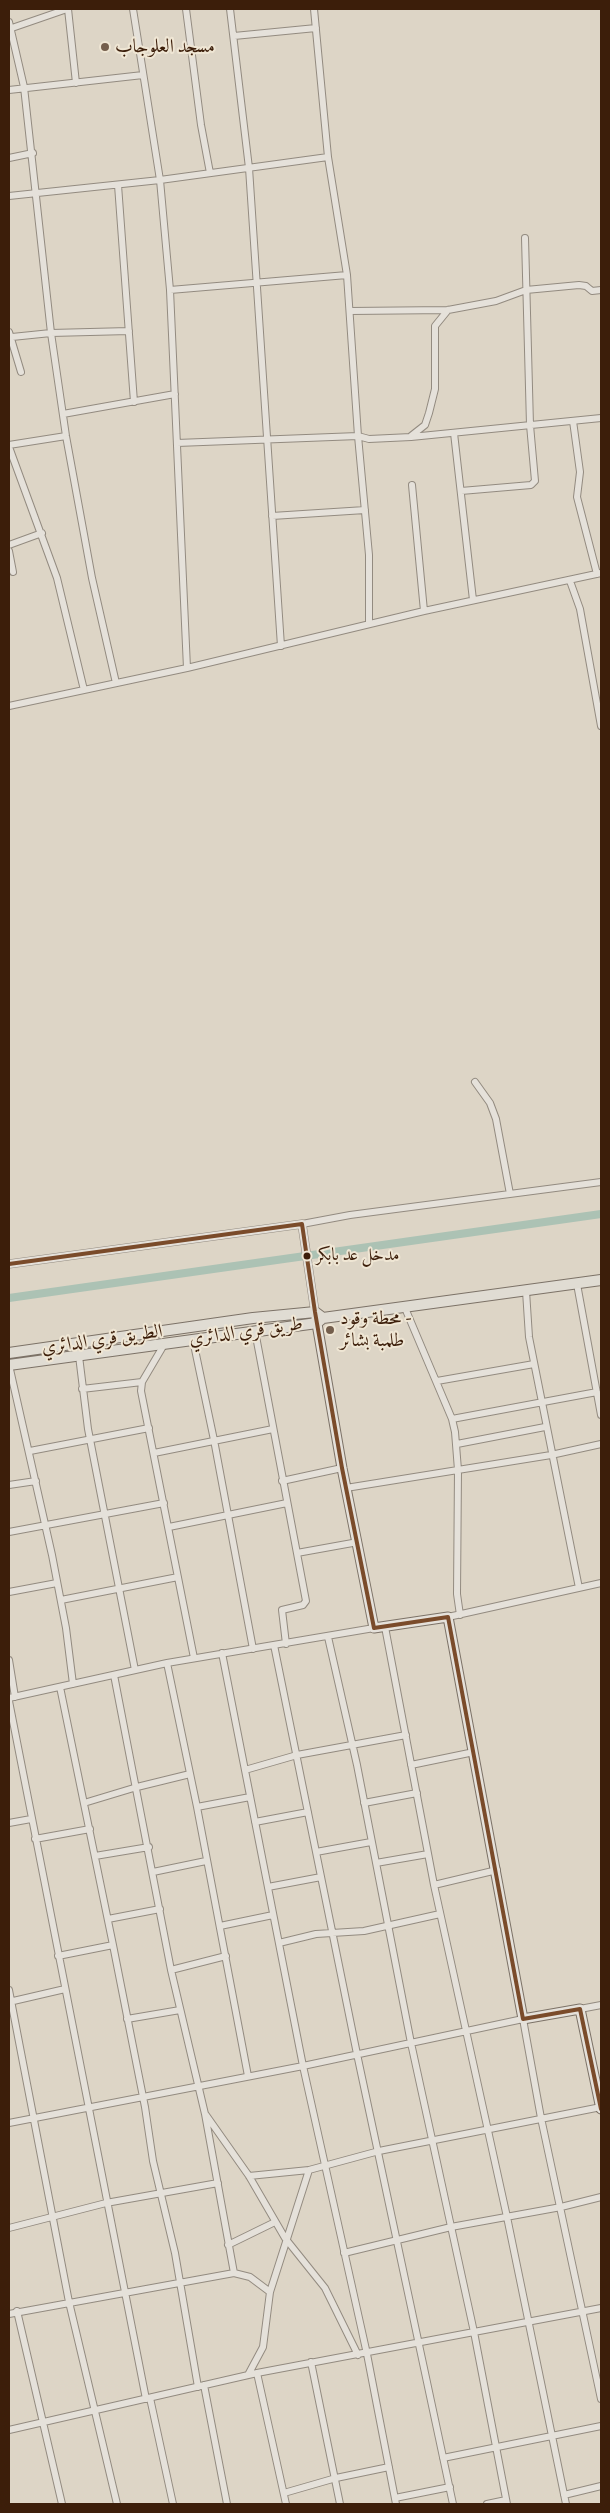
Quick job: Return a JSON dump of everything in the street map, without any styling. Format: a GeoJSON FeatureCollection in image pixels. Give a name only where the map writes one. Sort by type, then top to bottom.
{"type":"FeatureCollection","features":[{"type":"Feature","properties":{"kind":"highway","name":"طريق قري الدائري"},"geometry":{"type":"LineString","coordinates":[[9,1365],[255,1331],[318,1318],[405,1308],[601,1280]]}},
{"type":"Feature","properties":{"kind":"highway","name":"الطريق قري الدائري"},"geometry":{"type":"LineString","coordinates":[[9,1353],[253,1318],[318,1318]]}},
{"type":"Feature","properties":{"kind":"main road"},"geometry":{"type":"LineString","coordinates":[[318,1318],[342,1468],[374,1628],[448,1617],[497,1870],[523,2019],[580,2009],[601,2108]]}},
{"type":"Feature","properties":{"kind":"street"},"geometry":{"type":"LineString","coordinates":[[76,83],[67,9],[9,26],[24,87],[38,193],[51,333],[62,414],[92,578],[116,683]]}},
{"type":"Feature","properties":{"kind":"street"},"geometry":{"type":"LineString","coordinates":[[133,9],[160,180],[170,290],[187,668]]}},
{"type":"Feature","properties":{"kind":"street"},"geometry":{"type":"LineString","coordinates":[[186,9],[201,125],[210,174]]}},
{"type":"Feature","properties":{"kind":"street"},"geometry":{"type":"LineString","coordinates":[[230,9],[249,168],[281,646]]}},
{"type":"Feature","properties":{"kind":"street"},"geometry":{"type":"LineString","coordinates":[[314,9],[328,157],[348,275],[358,436],[369,555],[369,624]]}},
{"type":"Feature","properties":{"kind":"street"},"geometry":{"type":"LineString","coordinates":[[234,36],[316,28]]}},
{"type":"Feature","properties":{"kind":"street"},"geometry":{"type":"LineString","coordinates":[[9,90],[143,75]]}},
{"type":"Feature","properties":{"kind":"street"},"geometry":{"type":"LineString","coordinates":[[9,158],[33,153]]}},
{"type":"Feature","properties":{"kind":"street"},"geometry":{"type":"LineString","coordinates":[[9,196],[210,174],[328,157]]}},
{"type":"Feature","properties":{"kind":"street"},"geometry":{"type":"LineString","coordinates":[[118,184],[134,402]]}},
{"type":"Feature","properties":{"kind":"street"},"geometry":{"type":"LineString","coordinates":[[461,491],[534,483],[530,426],[525,238]]}},
{"type":"Feature","properties":{"kind":"street"},"geometry":{"type":"LineString","coordinates":[[170,290],[348,275]]}},
{"type":"Feature","properties":{"kind":"street"},"geometry":{"type":"LineString","coordinates":[[350,311],[448,310],[496,301],[526,290],[579,285],[586,286],[592,291],[601,290]]}},
{"type":"Feature","properties":{"kind":"street"},"geometry":{"type":"LineString","coordinates":[[410,437],[425,425],[429,413],[435,389],[435,326],[448,310]]}},
{"type":"Feature","properties":{"kind":"street"},"geometry":{"type":"LineString","coordinates":[[21,372],[10,335],[128,331]]}},
{"type":"Feature","properties":{"kind":"street"},"geometry":{"type":"LineString","coordinates":[[62,414],[175,394]]}},
{"type":"Feature","properties":{"kind":"street"},"geometry":{"type":"LineString","coordinates":[[177,443],[358,436],[369,439],[410,437],[601,418]]}},
{"type":"Feature","properties":{"kind":"street"},"geometry":{"type":"LineString","coordinates":[[9,706],[187,668],[473,600],[599,574],[577,497],[580,472],[573,421]]}},
{"type":"Feature","properties":{"kind":"street"},"geometry":{"type":"LineString","coordinates":[[454,433],[473,600]]}},
{"type":"Feature","properties":{"kind":"street"},"geometry":{"type":"LineString","coordinates":[[66,436],[9,446],[57,578],[84,690]]}},
{"type":"Feature","properties":{"kind":"street"},"geometry":{"type":"LineString","coordinates":[[412,485],[424,611]]}},
{"type":"Feature","properties":{"kind":"street"},"geometry":{"type":"LineString","coordinates":[[272,516],[364,510]]}},
{"type":"Feature","properties":{"kind":"street"},"geometry":{"type":"LineString","coordinates":[[9,546],[42,533]]}},
{"type":"Feature","properties":{"kind":"street"},"geometry":{"type":"LineString","coordinates":[[9,551],[13,572]]}},
{"type":"Feature","properties":{"kind":"street"},"geometry":{"type":"LineString","coordinates":[[570,581],[580,609],[601,726]]}},
{"type":"Feature","properties":{"kind":"street"},"geometry":{"type":"LineString","coordinates":[[475,1082],[490,1103],[496,1119],[510,1194]]}},
{"type":"Feature","properties":{"kind":"street"},"geometry":{"type":"LineString","coordinates":[[9,1264],[302,1224],[350,1215],[601,1182]]}},
{"type":"Feature","properties":{"kind":"street"},"geometry":{"type":"LineString","coordinates":[[302,1224],[318,1318]]}},
{"type":"Feature","properties":{"kind":"street"},"geometry":{"type":"LineString","coordinates":[[577,1284],[601,1415]]}},
{"type":"Feature","properties":{"kind":"street"},"geometry":{"type":"LineString","coordinates":[[526,1291],[529,1337],[545,1427],[579,1588]]}},
{"type":"Feature","properties":{"kind":"street"},"geometry":{"type":"LineString","coordinates":[[405,1308],[452,1419],[457,1444],[457,1594],[460,1615]]}},
{"type":"Feature","properties":{"kind":"street"},"geometry":{"type":"LineString","coordinates":[[255,1331],[306,1601],[303,1604],[282,1610],[286,1644]]}},
{"type":"Feature","properties":{"kind":"street"},"geometry":{"type":"LineString","coordinates":[[193,1340],[229,1516],[253,1649]]}},
{"type":"Feature","properties":{"kind":"street"},"geometry":{"type":"LineString","coordinates":[[165,1344],[142,1382],[141,1391],[194,1658]]}},
{"type":"Feature","properties":{"kind":"street"},"geometry":{"type":"LineString","coordinates":[[79,1356],[90,1440],[135,1670]]}},
{"type":"Feature","properties":{"kind":"street"},"geometry":{"type":"LineString","coordinates":[[437,1381],[534,1364]]}},
{"type":"Feature","properties":{"kind":"street"},"geometry":{"type":"LineString","coordinates":[[9,1365],[46,1525],[61,1600],[73,1684]]}},
{"type":"Feature","properties":{"kind":"street"},"geometry":{"type":"LineString","coordinates":[[82,1389],[142,1382]]}},
{"type":"Feature","properties":{"kind":"street"},"geometry":{"type":"LineString","coordinates":[[452,1419],[597,1392]]}},
{"type":"Feature","properties":{"kind":"street"},"geometry":{"type":"LineString","coordinates":[[457,1444],[545,1427]]}},
{"type":"Feature","properties":{"kind":"street"},"geometry":{"type":"LineString","coordinates":[[30,1451],[149,1428]]}},
{"type":"Feature","properties":{"kind":"street"},"geometry":{"type":"LineString","coordinates":[[154,1453],[273,1429]]}},
{"type":"Feature","properties":{"kind":"street"},"geometry":{"type":"LineString","coordinates":[[346,1488],[551,1455],[601,1444]]}},
{"type":"Feature","properties":{"kind":"street"},"geometry":{"type":"LineString","coordinates":[[282,1480],[342,1468]]}},
{"type":"Feature","properties":{"kind":"street"},"geometry":{"type":"LineString","coordinates":[[9,1485],[36,1481]]}},
{"type":"Feature","properties":{"kind":"street"},"geometry":{"type":"LineString","coordinates":[[9,1532],[164,1503]]}},
{"type":"Feature","properties":{"kind":"street"},"geometry":{"type":"LineString","coordinates":[[169,1527],[287,1503]]}},
{"type":"Feature","properties":{"kind":"street"},"geometry":{"type":"LineString","coordinates":[[298,1553],[358,1542]]}},
{"type":"Feature","properties":{"kind":"street"},"geometry":{"type":"LineString","coordinates":[[61,1600],[178,1577]]}},
{"type":"Feature","properties":{"kind":"street"},"geometry":{"type":"LineString","coordinates":[[9,1592],[57,1583]]}},
{"type":"Feature","properties":{"kind":"street"},"geometry":{"type":"LineString","coordinates":[[448,1617],[601,1583]]}},
{"type":"Feature","properties":{"kind":"street"},"geometry":{"type":"LineString","coordinates":[[384,1626],[440,1914],[507,2217],[527,2322],[566,2504]]}},
{"type":"Feature","properties":{"kind":"street"},"geometry":{"type":"LineString","coordinates":[[11,1699],[166,1663],[374,1628]]}},
{"type":"Feature","properties":{"kind":"street"},"geometry":{"type":"LineString","coordinates":[[328,1637],[364,1803],[411,2043],[474,2332],[507,2502],[487,2504]]}},
{"type":"Feature","properties":{"kind":"street"},"geometry":{"type":"LineString","coordinates":[[274,1646],[357,2054],[453,2504]]}},
{"type":"Feature","properties":{"kind":"street"},"geometry":{"type":"LineString","coordinates":[[222,1653],[303,2066],[396,2501],[450,2487]]}},
{"type":"Feature","properties":{"kind":"street"},"geometry":{"type":"LineString","coordinates":[[9,1660],[11,1699],[31,1819],[124,2294],[173,2504]]}},
{"type":"Feature","properties":{"kind":"street"},"geometry":{"type":"LineString","coordinates":[[166,1663],[197,1807],[248,2076]]}},
{"type":"Feature","properties":{"kind":"street"},"geometry":{"type":"LineString","coordinates":[[114,1675],[149,1848],[171,1970],[205,2114],[234,2273]]}},
{"type":"Feature","properties":{"kind":"street"},"geometry":{"type":"LineString","coordinates":[[60,1687],[108,1919],[160,2192],[181,2284],[226,2504]]}},
{"type":"Feature","properties":{"kind":"street"},"geometry":{"type":"LineString","coordinates":[[245,1770],[297,1755],[406,1736]]}},
{"type":"Feature","properties":{"kind":"street"},"geometry":{"type":"LineString","coordinates":[[412,1765],[474,1752]]}},
{"type":"Feature","properties":{"kind":"street"},"geometry":{"type":"LineString","coordinates":[[84,1803],[137,1786],[190,1774]]}},
{"type":"Feature","properties":{"kind":"street"},"geometry":{"type":"LineString","coordinates":[[364,1803],[417,1793]]}},
{"type":"Feature","properties":{"kind":"street"},"geometry":{"type":"LineString","coordinates":[[197,1807],[250,1797]]}},
{"type":"Feature","properties":{"kind":"street"},"geometry":{"type":"LineString","coordinates":[[255,1822],[308,1812]]}},
{"type":"Feature","properties":{"kind":"street"},"geometry":{"type":"LineString","coordinates":[[9,1823],[31,1819]]}},
{"type":"Feature","properties":{"kind":"street"},"geometry":{"type":"LineString","coordinates":[[35,1839],[90,1829]]}},
{"type":"Feature","properties":{"kind":"street"},"geometry":{"type":"LineString","coordinates":[[316,1852],[371,1842]]}},
{"type":"Feature","properties":{"kind":"street"},"geometry":{"type":"LineString","coordinates":[[95,1856],[149,1848]]}},
{"type":"Feature","properties":{"kind":"street"},"geometry":{"type":"LineString","coordinates":[[376,1863],[428,1854]]}},
{"type":"Feature","properties":{"kind":"street"},"geometry":{"type":"LineString","coordinates":[[153,1872],[206,1860]]}},
{"type":"Feature","properties":{"kind":"street"},"geometry":{"type":"LineString","coordinates":[[434,1885],[497,1870]]}},
{"type":"Feature","properties":{"kind":"street"},"geometry":{"type":"LineString","coordinates":[[268,1887],[321,1877]]}},
{"type":"Feature","properties":{"kind":"street"},"geometry":{"type":"LineString","coordinates":[[108,1919],[160,1909]]}},
{"type":"Feature","properties":{"kind":"street"},"geometry":{"type":"LineString","coordinates":[[279,1943],[316,1934],[334,1934],[388,1926],[440,1914]]}},
{"type":"Feature","properties":{"kind":"street"},"geometry":{"type":"LineString","coordinates":[[220,1926],[273,1915]]}},
{"type":"Feature","properties":{"kind":"street"},"geometry":{"type":"LineString","coordinates":[[58,1956],[113,1945]]}},
{"type":"Feature","properties":{"kind":"street"},"geometry":{"type":"LineString","coordinates":[[171,1970],[226,1956]]}},
{"type":"Feature","properties":{"kind":"street"},"geometry":{"type":"LineString","coordinates":[[10,2002],[65,1989]]}},
{"type":"Feature","properties":{"kind":"street"},"geometry":{"type":"LineString","coordinates":[[9,1990],[69,2302],[117,2504]]}},
{"type":"Feature","properties":{"kind":"street"},"geometry":{"type":"LineString","coordinates":[[580,2009],[601,2005]]}},
{"type":"Feature","properties":{"kind":"street"},"geometry":{"type":"LineString","coordinates":[[127,2019],[180,2010]]}},
{"type":"Feature","properties":{"kind":"street"},"geometry":{"type":"LineString","coordinates":[[9,2123],[303,2066],[523,2019],[541,2118],[601,2399]]}},
{"type":"Feature","properties":{"kind":"street"},"geometry":{"type":"LineString","coordinates":[[249,2176],[309,2170],[379,2151],[541,2118],[601,2108]]}},
{"type":"Feature","properties":{"kind":"street"},"geometry":{"type":"LineString","coordinates":[[205,2114],[249,2176],[285,2238],[325,2288],[358,2355]]}},
{"type":"Feature","properties":{"kind":"street"},"geometry":{"type":"LineString","coordinates":[[248,2375],[263,2347],[270,2292],[285,2238],[309,2170]]}},
{"type":"Feature","properties":{"kind":"street"},"geometry":{"type":"LineString","coordinates":[[9,2228],[52,2216],[160,2192],[218,2183]]}},
{"type":"Feature","properties":{"kind":"street"},"geometry":{"type":"LineString","coordinates":[[344,2252],[397,2242],[451,2227],[561,2207],[601,2197]]}},
{"type":"Feature","properties":{"kind":"street"},"geometry":{"type":"LineString","coordinates":[[228,2245],[275,2222]]}},
{"type":"Feature","properties":{"kind":"street"},"geometry":{"type":"LineString","coordinates":[[9,2314],[234,2273],[250,2276],[270,2292]]}},
{"type":"Feature","properties":{"kind":"street"},"geometry":{"type":"LineString","coordinates":[[9,2430],[257,2373],[311,2362],[366,2354],[601,2308]]}},
{"type":"Feature","properties":{"kind":"street"},"geometry":{"type":"LineString","coordinates":[[17,2312],[62,2504]]}},
{"type":"Feature","properties":{"kind":"street"},"geometry":{"type":"LineString","coordinates":[[311,2362],[340,2504]]}},
{"type":"Feature","properties":{"kind":"street"},"geometry":{"type":"LineString","coordinates":[[257,2373],[286,2504]]}},
{"type":"Feature","properties":{"kind":"street"},"geometry":{"type":"LineString","coordinates":[[443,2458],[601,2426]]}},
{"type":"Feature","properties":{"kind":"street"},"geometry":{"type":"LineString","coordinates":[[284,2493],[336,2478],[388,2467]]}},
{"type":"Feature","properties":{"kind":"street"},"geometry":{"type":"LineString","coordinates":[[564,2495],[601,2486]]}},
{"type":"Feature","properties":{"kind":"waterway"},"geometry":{"type":"LineString","coordinates":[[9,1298],[601,1214]]}},
{"type":"Feature","properties":{"kind":"transit line"},"geometry":{"type":"LineString","coordinates":[[9,1264],[302,1224],[342,1468],[374,1628],[448,1617],[523,2019],[580,2009],[601,2109]]}},
{"type":"Feature","properties":{"kind":"place","name":"مسجد العلوجاب"},"geometry":{"type":"Point","coordinates":[105,47]}},
{"type":"Feature","properties":{"kind":"place","name":"مدخل عد بابكر"},"geometry":{"type":"Point","coordinates":[307,1256]}},
{"type":"Feature","properties":{"kind":"place","name":"محطة وقود - طلمبة بشائر"},"geometry":{"type":"Point","coordinates":[330,1330]}}]}
